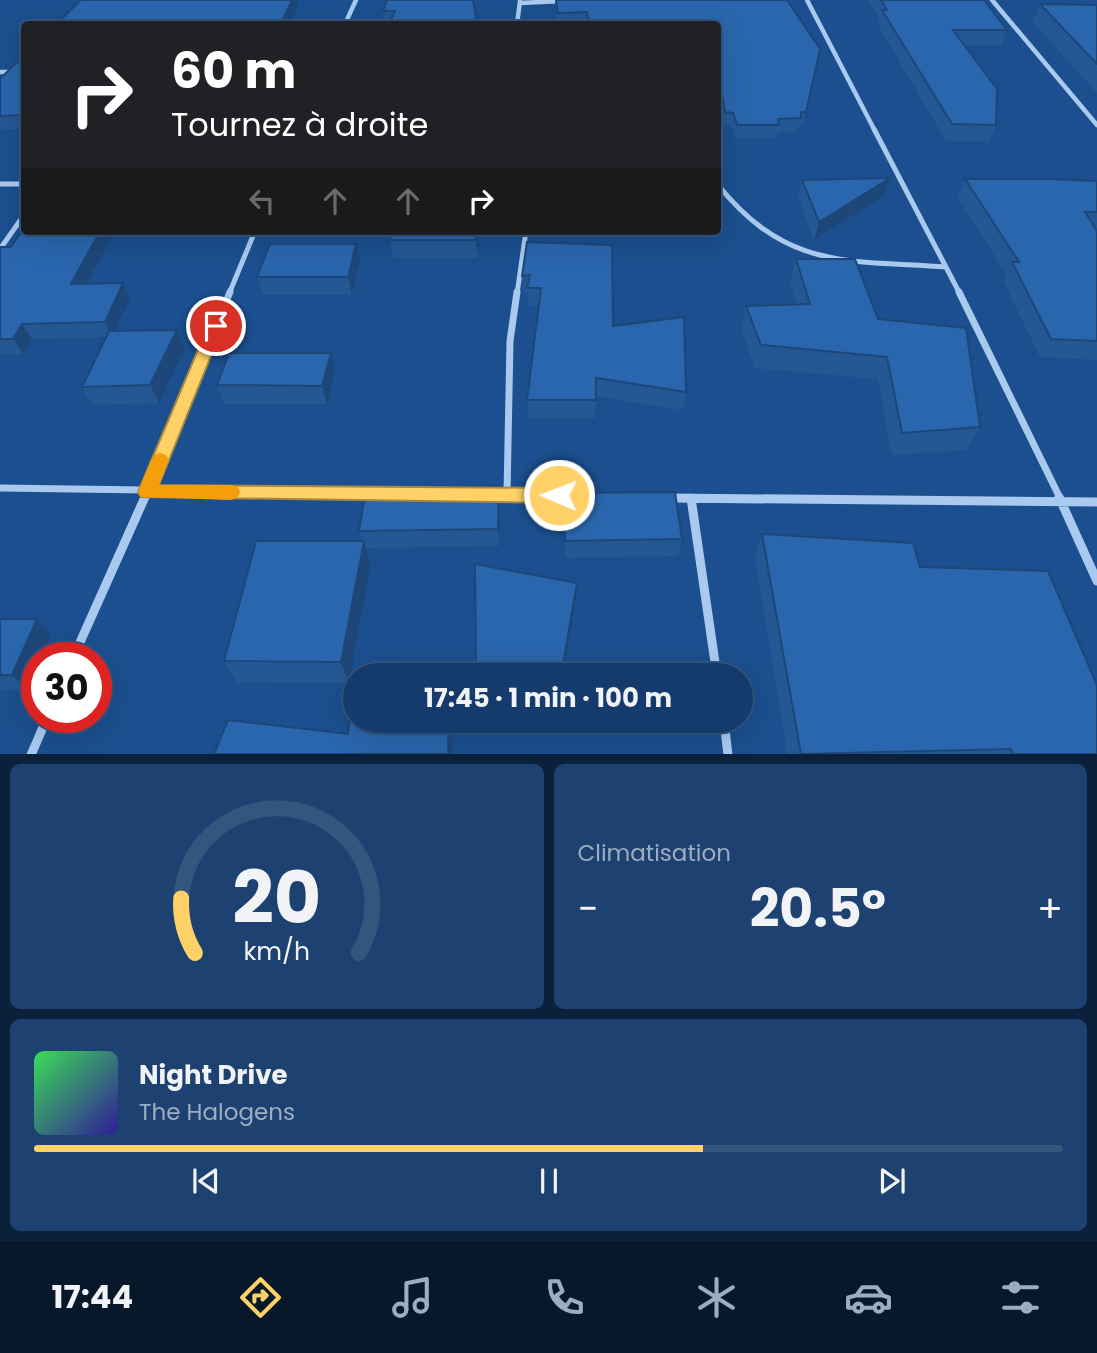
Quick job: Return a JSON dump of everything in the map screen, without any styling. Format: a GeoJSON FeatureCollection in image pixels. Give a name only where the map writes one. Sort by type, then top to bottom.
{"type":"FeatureCollection","features":[{"type":"Feature","properties":{"kind":"street"},"geometry":{"type":"LineString","coordinates":[[346,21],[356,0]]}},
{"type":"Feature","properties":{"kind":"street"},"geometry":{"type":"LineString","coordinates":[[807,0],[946,267],[1062,501],[1097,581]]}},
{"type":"Feature","properties":{"kind":"street"},"geometry":{"type":"LineString","coordinates":[[992,0],[1097,125]]}},
{"type":"Feature","properties":{"kind":"street"},"geometry":{"type":"LineString","coordinates":[[517,21],[520,1],[570,1]]}},
{"type":"Feature","properties":{"kind":"street"},"geometry":{"type":"LineString","coordinates":[[0,72],[21,72]]}},
{"type":"Feature","properties":{"kind":"street"},"geometry":{"type":"LineString","coordinates":[[0,184],[21,184]]}},
{"type":"Feature","properties":{"kind":"street"},"geometry":{"type":"LineString","coordinates":[[721,188],[748,219],[783,244],[808,254],[946,267]]}},
{"type":"Feature","properties":{"kind":"street"},"geometry":{"type":"LineString","coordinates":[[0,250],[21,219]]}},
{"type":"Feature","properties":{"kind":"street"},"geometry":{"type":"LineString","coordinates":[[80,642],[147,492],[253,235]]}},
{"type":"Feature","properties":{"kind":"street"},"geometry":{"type":"LineString","coordinates":[[507,494],[510,341],[525,235]]}},
{"type":"Feature","properties":{"kind":"street"},"geometry":{"type":"LineString","coordinates":[[0,488],[382,493]]}},
{"type":"Feature","properties":{"kind":"street"},"geometry":{"type":"LineString","coordinates":[[479,494],[586,496]]}},
{"type":"Feature","properties":{"kind":"street"},"geometry":{"type":"LineString","coordinates":[[664,498],[1097,502]]}},
{"type":"Feature","properties":{"kind":"street"},"geometry":{"type":"LineString","coordinates":[[691,498],[715,663]]}},
{"type":"Feature","properties":{"kind":"street"},"geometry":{"type":"LineString","coordinates":[[31,754],[40,733]]}},
{"type":"Feature","properties":{"kind":"street"},"geometry":{"type":"LineString","coordinates":[[725,733],[728,754]]}},
{"type":"Feature","properties":{"kind":"building"},"geometry":{"type":"Polygon","coordinates":[[[81,0],[292,0],[282,21],[59,21],[81,0]]]}},
{"type":"Feature","properties":{"kind":"building"},"geometry":{"type":"Polygon","coordinates":[[[387,0],[473,0],[476,21],[390,21],[395,11],[383,11],[387,0]]]}},
{"type":"Feature","properties":{"kind":"building"},"geometry":{"type":"Polygon","coordinates":[[[556,0],[787,0],[820,49],[806,112],[801,112],[801,118],[778,119],[779,125],[737,125],[733,113],[725,112],[721,87],[721,21],[588,21],[587,12],[558,13],[556,0]]]}},
{"type":"Feature","properties":{"kind":"building"},"geometry":{"type":"Polygon","coordinates":[[[881,0],[984,0],[1007,30],[953,30],[997,89],[996,125],[952,124],[882,10],[887,10],[881,0]]]}},
{"type":"Feature","properties":{"kind":"building"},"geometry":{"type":"Polygon","coordinates":[[[1040,4],[1097,5],[1097,64],[1040,4]]]}},
{"type":"Feature","properties":{"kind":"building"},"geometry":{"type":"Polygon","coordinates":[[[21,61],[21,115],[0,116],[0,79],[21,61]]]}},
{"type":"Feature","properties":{"kind":"building"},"geometry":{"type":"Polygon","coordinates":[[[890,178],[819,222],[802,180],[890,178]]]}},
{"type":"Feature","properties":{"kind":"building"},"geometry":{"type":"Polygon","coordinates":[[[965,179],[1097,181],[1097,212],[1085,212],[1097,231],[1097,341],[1051,339],[1012,262],[1019,262],[965,179]]]}},
{"type":"Feature","properties":{"kind":"building"},"geometry":{"type":"Polygon","coordinates":[[[21,232],[21,235],[98,235],[71,284],[123,283],[105,322],[22,324],[13,339],[0,339],[0,247],[11,247],[21,232]]]}},
{"type":"Feature","properties":{"kind":"building"},"geometry":{"type":"Polygon","coordinates":[[[391,235],[477,235],[476,240],[390,240],[391,235]]]}},
{"type":"Feature","properties":{"kind":"building"},"geometry":{"type":"Polygon","coordinates":[[[527,242],[612,245],[613,326],[684,317],[686,392],[596,378],[596,400],[527,400],[541,288],[527,288],[530,275],[522,276],[527,242]]]}},
{"type":"Feature","properties":{"kind":"building"},"geometry":{"type":"Polygon","coordinates":[[[270,244],[356,244],[348,277],[257,277],[270,244]]]}},
{"type":"Feature","properties":{"kind":"building"},"geometry":{"type":"Polygon","coordinates":[[[796,259],[855,259],[878,319],[966,328],[980,427],[902,433],[887,357],[761,345],[746,306],[810,304],[796,259]]]}},
{"type":"Feature","properties":{"kind":"building"},"geometry":{"type":"Polygon","coordinates":[[[177,330],[150,385],[82,387],[109,331],[177,330]]]}},
{"type":"Feature","properties":{"kind":"building"},"geometry":{"type":"Polygon","coordinates":[[[229,353],[331,353],[322,386],[217,385],[229,353]]]}},
{"type":"Feature","properties":{"kind":"building"},"geometry":{"type":"Polygon","coordinates":[[[499,486],[498,529],[359,531],[366,488],[499,486]]]}},
{"type":"Feature","properties":{"kind":"building"},"geometry":{"type":"Polygon","coordinates":[[[675,492],[682,539],[565,541],[563,493],[675,492]]]}},
{"type":"Feature","properties":{"kind":"building"},"geometry":{"type":"Polygon","coordinates":[[[762,534],[913,543],[920,567],[1048,571],[1097,685],[1097,754],[1013,754],[1011,749],[801,754],[762,534]]]}},
{"type":"Feature","properties":{"kind":"building"},"geometry":{"type":"Polygon","coordinates":[[[256,541],[364,541],[341,662],[224,661],[256,541]]]}},
{"type":"Feature","properties":{"kind":"building"},"geometry":{"type":"Polygon","coordinates":[[[475,564],[577,583],[563,663],[476,663],[475,564]]]}},
{"type":"Feature","properties":{"kind":"building"},"geometry":{"type":"Polygon","coordinates":[[[0,619],[37,619],[27,642],[21,642],[21,655],[12,675],[0,675],[0,619]]]}},
{"type":"Feature","properties":{"kind":"building"},"geometry":{"type":"Polygon","coordinates":[[[228,720],[348,734],[449,733],[448,754],[214,754],[228,720]]]}},
{"type":"Feature","properties":{"kind":"slow traffic"},"geometry":{"type":"LineString","coordinates":[[160,460],[147,492],[231,492]]}},
{"type":"Feature","properties":{"kind":"route"},"geometry":{"type":"LineString","coordinates":[[216,326],[147,492],[559,495]]}}]}
